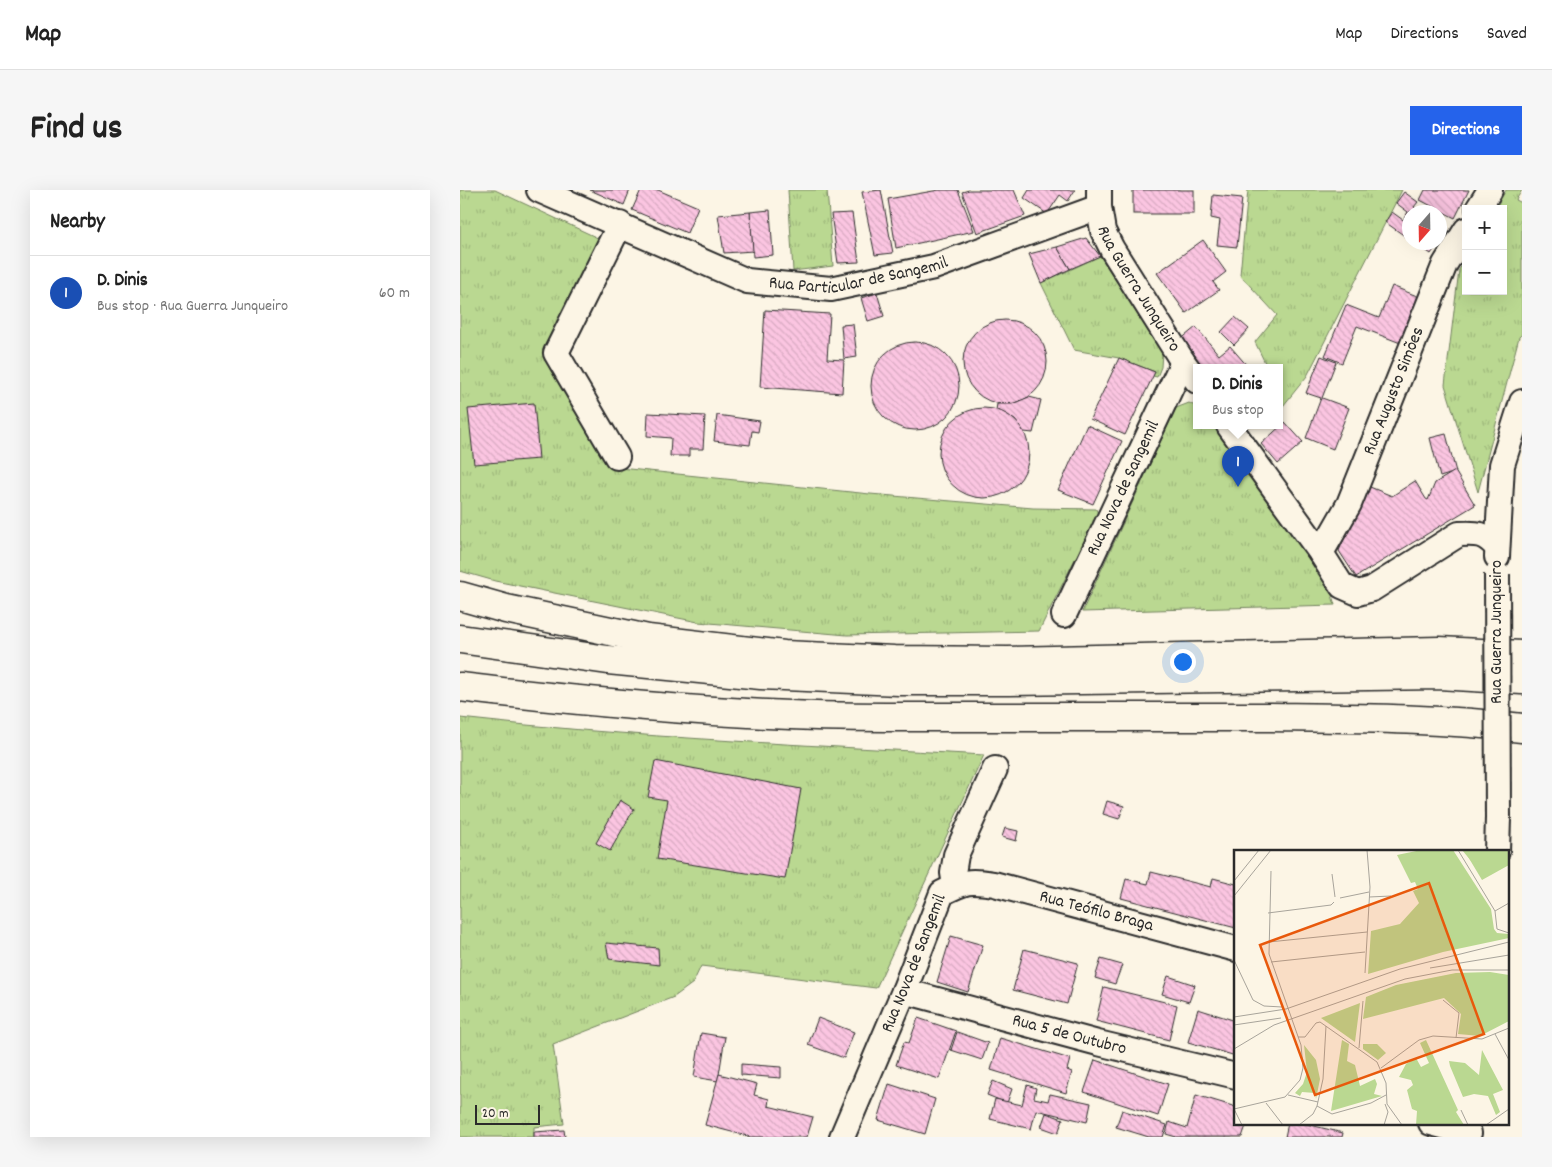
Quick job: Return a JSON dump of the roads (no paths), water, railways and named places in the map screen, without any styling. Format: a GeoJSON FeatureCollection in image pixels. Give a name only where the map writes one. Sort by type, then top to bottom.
{"type":"FeatureCollection","features":[{"type":"Feature","properties":{"kind":"highway"},"geometry":{"type":"LineString","coordinates":[[460,596],[506,609],[648,639],[784,655],[894,660],[1008,661],[1439,651],[1522,655]]}},
{"type":"Feature","properties":{"kind":"highway"},"geometry":{"type":"LineString","coordinates":[[460,639],[608,660],[761,675],[870,680],[1010,681],[1439,675],[1522,680]]}},
{"type":"Feature","properties":{"kind":"highway"},"geometry":{"type":"LineString","coordinates":[[460,687],[524,695],[794,716],[885,718],[1172,716],[1375,718],[1522,728]]}},
{"type":"Feature","properties":{"kind":"highway"},"geometry":{"type":"LineString","coordinates":[[1375,718],[1393,735],[1522,746]]}},
{"type":"Feature","properties":{"kind":"street","name":"Rua Particular de Sangemil"},"geometry":{"type":"LineString","coordinates":[[539,190],[747,281],[831,289],[934,267],[1099,199]]}},
{"type":"Feature","properties":{"kind":"street"},"geometry":{"type":"LineString","coordinates":[[1481,205],[1490,190]]}},
{"type":"Feature","properties":{"kind":"street","name":"Rua Guerra Junqueiro"},"geometry":{"type":"LineString","coordinates":[[1099,199],[1103,231],[1112,250],[1193,376]]}},
{"type":"Feature","properties":{"kind":"street"},"geometry":{"type":"LineString","coordinates":[[616,456],[556,353],[620,224]]}},
{"type":"Feature","properties":{"kind":"street","name":"Rua Augusto Simões"},"geometry":{"type":"LineString","coordinates":[[1321,553],[1348,504],[1445,264],[1462,236]]}},
{"type":"Feature","properties":{"kind":"street","name":"Rua Nova de Sangemil"},"geometry":{"type":"LineString","coordinates":[[1064,615],[1183,362]]}},
{"type":"Feature","properties":{"kind":"street"},"geometry":{"type":"LineString","coordinates":[[1497,547],[1502,465],[1522,402]]}},
{"type":"Feature","properties":{"kind":"street","name":"Rua Guerra Junqueiro"},"geometry":{"type":"LineString","coordinates":[[1231,429],[1321,553],[1342,586],[1358,593],[1372,589],[1459,534],[1474,533],[1488,537],[1497,547],[1497,850]]}},
{"type":"Feature","properties":{"kind":"street","name":"Rua Nova de Sangemil"},"geometry":{"type":"LineString","coordinates":[[842,1137],[904,991],[942,893],[955,886],[953,873],[956,855],[995,769]]}},
{"type":"Feature","properties":{"kind":"street","name":"Rua Teófilo Braga"},"geometry":{"type":"LineString","coordinates":[[955,886],[964,882],[975,881],[994,884],[1234,948]]}},
{"type":"Feature","properties":{"kind":"street","name":"Rua 5 de Outubro"},"geometry":{"type":"LineString","coordinates":[[904,991],[1089,1040],[1234,1076]]}},
{"type":"Feature","properties":{"kind":"street"},"geometry":{"type":"LineString","coordinates":[[1436,1124],[1470,1131]]}},
{"type":"Feature","properties":{"kind":"place","name":"D. Dinis"},"geometry":{"type":"Point","coordinates":[1238,487]}}]}
